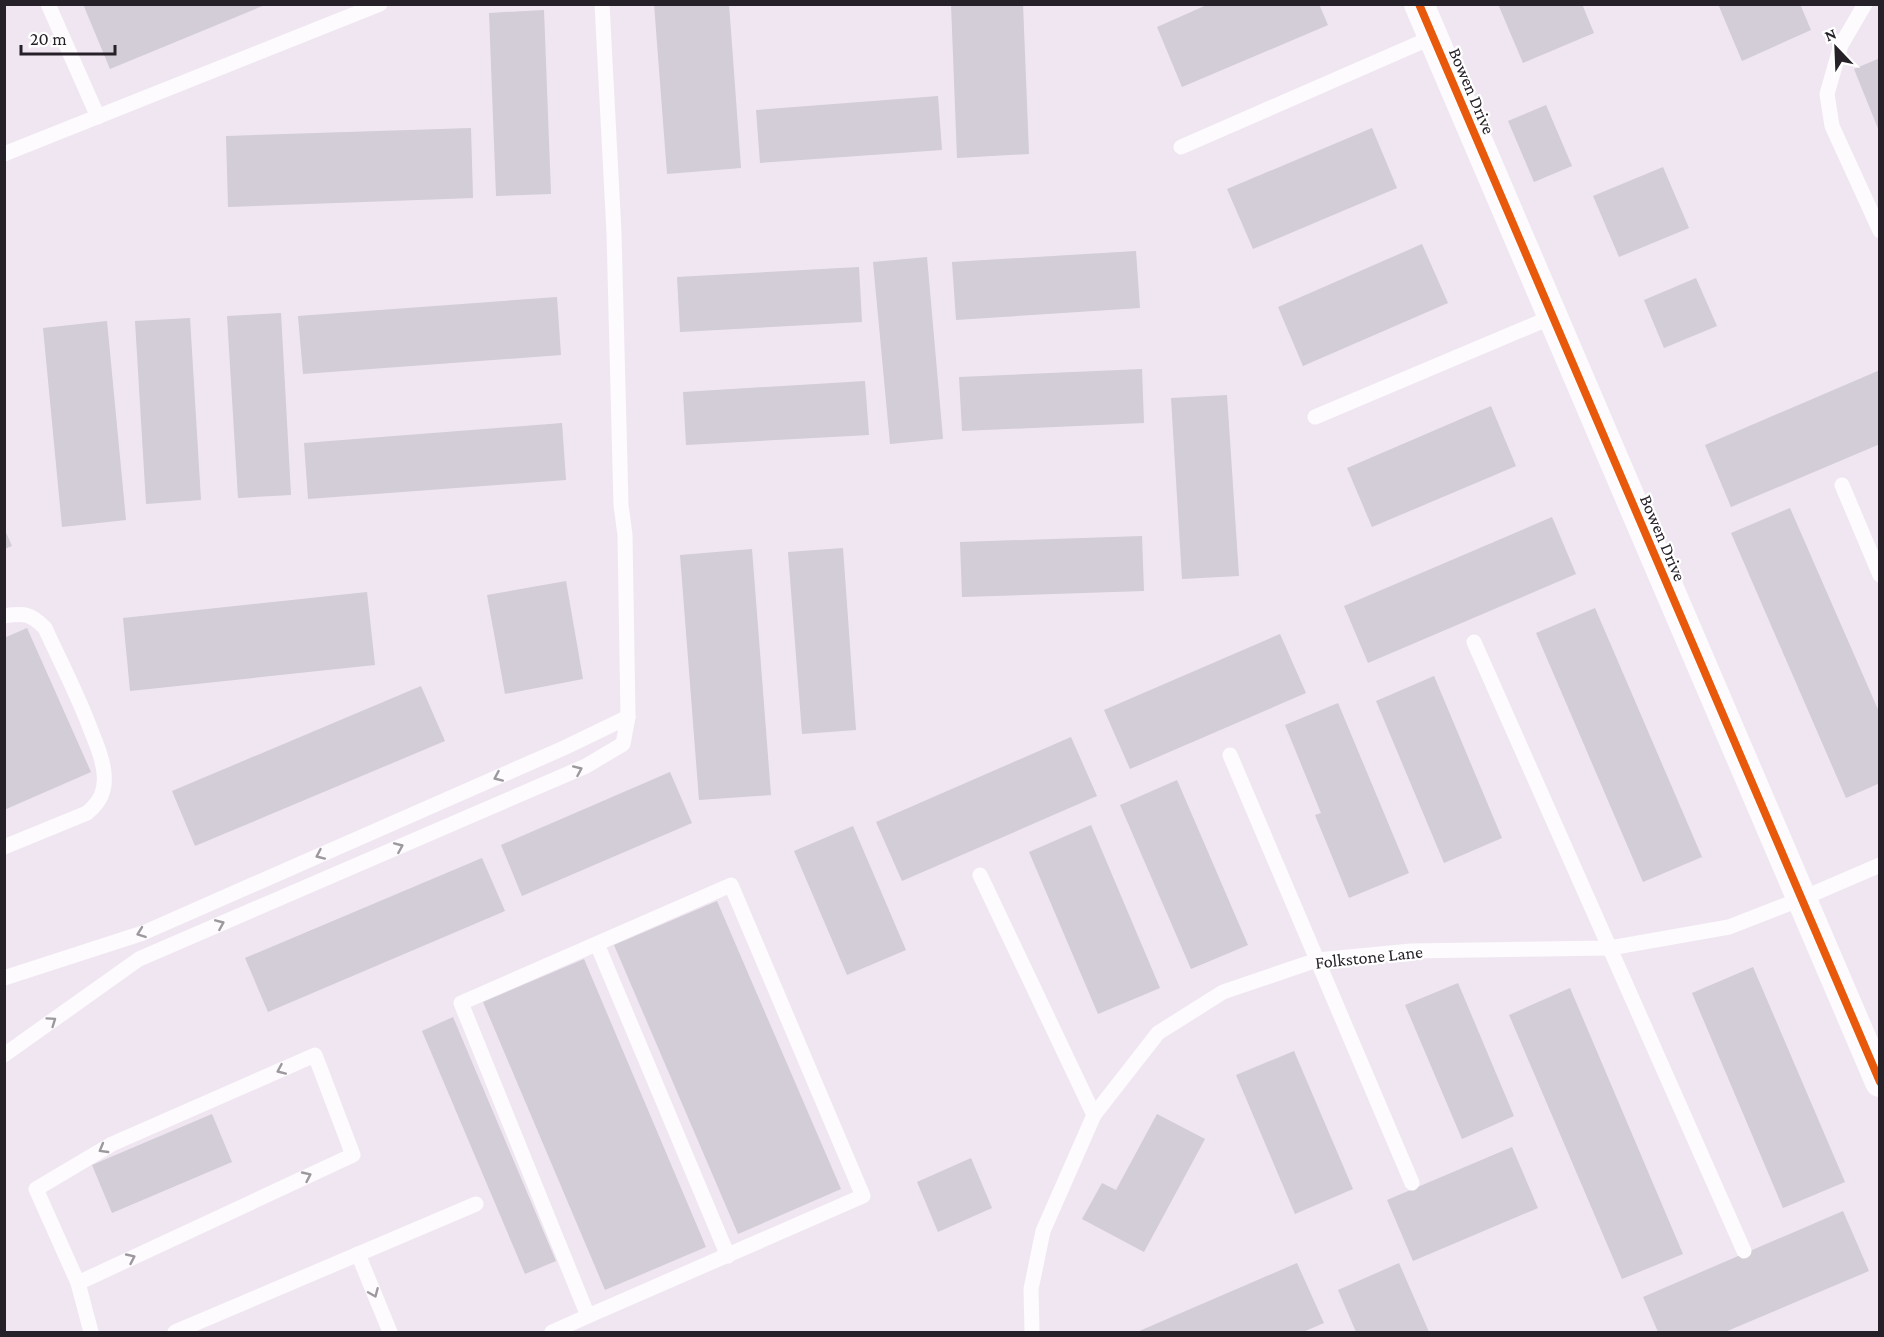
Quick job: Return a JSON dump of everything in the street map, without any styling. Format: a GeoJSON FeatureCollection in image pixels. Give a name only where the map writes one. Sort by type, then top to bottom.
{"type":"FeatureCollection","features":[{"type":"Feature","properties":{"kind":"street","name":"Bowen Drive"},"geometry":{"type":"LineString","coordinates":[[1419,4],[1880,1082]]}},
{"type":"Feature","properties":{"kind":"lane"},"geometry":{"type":"LineString","coordinates":[[48,4],[98,117]]}},
{"type":"Feature","properties":{"kind":"lane"},"geometry":{"type":"LineString","coordinates":[[4,154],[380,4]]}},
{"type":"Feature","properties":{"kind":"lane"},"geometry":{"type":"LineString","coordinates":[[4,1055],[139,959],[586,766],[623,744],[628,717],[624,535],[621,504],[614,233],[602,4]]}},
{"type":"Feature","properties":{"kind":"lane"},"geometry":{"type":"LineString","coordinates":[[1865,4],[1841,45],[1827,94],[1832,126],[1880,231]]}},
{"type":"Feature","properties":{"kind":"lane"},"geometry":{"type":"LineString","coordinates":[[1181,147],[1433,37]]}},
{"type":"Feature","properties":{"kind":"lane"},"geometry":{"type":"LineString","coordinates":[[1316,417],[1552,317]]}},
{"type":"Feature","properties":{"kind":"lane"},"geometry":{"type":"LineString","coordinates":[[1842,485],[1880,575]]}},
{"type":"Feature","properties":{"kind":"lane"},"geometry":{"type":"LineString","coordinates":[[4,616],[21,613],[34,617],[45,628],[87,720],[100,754],[104,773],[103,790],[98,804],[87,813],[4,847]]}},
{"type":"Feature","properties":{"kind":"lane"},"geometry":{"type":"LineString","coordinates":[[1474,642],[1744,1251]]}},
{"type":"Feature","properties":{"kind":"lane"},"geometry":{"type":"LineString","coordinates":[[4,978],[143,933],[566,747],[628,717]]}},
{"type":"Feature","properties":{"kind":"lane"},"geometry":{"type":"LineString","coordinates":[[1230,755],[1412,1183]]}},
{"type":"Feature","properties":{"kind":"lane","name":"Folkstone Lane"},"geometry":{"type":"LineString","coordinates":[[1032,1332],[1031,1289],[1043,1231],[1094,1115],[1158,1033],[1222,992],[1317,960],[1412,951],[1610,948],[1729,927],[1880,865]]}},
{"type":"Feature","properties":{"kind":"lane"},"geometry":{"type":"LineString","coordinates":[[980,874],[1094,1115]]}},
{"type":"Feature","properties":{"kind":"lane"},"geometry":{"type":"LineString","coordinates":[[552,1332],[863,1196],[731,885],[461,1003],[588,1316]]}},
{"type":"Feature","properties":{"kind":"lane"},"geometry":{"type":"LineString","coordinates":[[597,944],[728,1256]]}},
{"type":"Feature","properties":{"kind":"lane"},"geometry":{"type":"LineString","coordinates":[[78,1283],[353,1155],[315,1055],[112,1144],[36,1189],[78,1283],[92,1332]]}},
{"type":"Feature","properties":{"kind":"lane"},"geometry":{"type":"LineString","coordinates":[[175,1332],[476,1204]]}},
{"type":"Feature","properties":{"kind":"lane"},"geometry":{"type":"LineString","coordinates":[[358,1254],[390,1332]]}},
{"type":"Feature","properties":{"kind":"building"},"geometry":{"type":"Polygon","coordinates":[[[83,4],[265,4],[265,5],[110,69],[83,4]]]}},
{"type":"Feature","properties":{"kind":"building"},"geometry":{"type":"Polygon","coordinates":[[[654,4],[729,4],[741,168],[667,174],[654,4]]]}},
{"type":"Feature","properties":{"kind":"building"},"geometry":{"type":"Polygon","coordinates":[[[951,4],[1023,4],[1029,154],[957,158],[951,4]]]}},
{"type":"Feature","properties":{"kind":"building"},"geometry":{"type":"Polygon","coordinates":[[[1209,4],[1319,4],[1328,25],[1182,87],[1157,27],[1209,4]]]}},
{"type":"Feature","properties":{"kind":"building"},"geometry":{"type":"Polygon","coordinates":[[[1498,4],[1582,4],[1594,33],[1523,63],[1498,4]]]}},
{"type":"Feature","properties":{"kind":"building"},"geometry":{"type":"Polygon","coordinates":[[[1718,4],[1800,4],[1811,30],[1742,61],[1718,4]]]}},
{"type":"Feature","properties":{"kind":"building"},"geometry":{"type":"Polygon","coordinates":[[[544,10],[551,194],[496,196],[489,13],[544,10]]]}},
{"type":"Feature","properties":{"kind":"building"},"geometry":{"type":"Polygon","coordinates":[[[1880,58],[1880,131],[1879,131],[1854,69],[1880,58]]]}},
{"type":"Feature","properties":{"kind":"building"},"geometry":{"type":"Polygon","coordinates":[[[938,96],[942,150],[760,163],[756,110],[938,96]]]}},
{"type":"Feature","properties":{"kind":"building"},"geometry":{"type":"Polygon","coordinates":[[[1546,105],[1572,166],[1534,182],[1508,121],[1546,105]]]}},
{"type":"Feature","properties":{"kind":"building"},"geometry":{"type":"Polygon","coordinates":[[[471,128],[473,198],[228,207],[226,136],[471,128]]]}},
{"type":"Feature","properties":{"kind":"building"},"geometry":{"type":"Polygon","coordinates":[[[1372,128],[1397,188],[1253,249],[1227,189],[1372,128]]]}},
{"type":"Feature","properties":{"kind":"building"},"geometry":{"type":"Polygon","coordinates":[[[1663,167],[1689,228],[1619,257],[1593,196],[1663,167]]]}},
{"type":"Feature","properties":{"kind":"building"},"geometry":{"type":"Polygon","coordinates":[[[1422,244],[1448,303],[1303,366],[1278,307],[1422,244]]]}},
{"type":"Feature","properties":{"kind":"building"},"geometry":{"type":"Polygon","coordinates":[[[1136,251],[1140,308],[956,320],[952,262],[1136,251]]]}},
{"type":"Feature","properties":{"kind":"building"},"geometry":{"type":"Polygon","coordinates":[[[927,257],[943,439],[890,444],[873,262],[927,257]]]}},
{"type":"Feature","properties":{"kind":"building"},"geometry":{"type":"Polygon","coordinates":[[[859,267],[862,322],[680,332],[677,277],[859,267]]]}},
{"type":"Feature","properties":{"kind":"building"},"geometry":{"type":"Polygon","coordinates":[[[1696,278],[1717,326],[1664,348],[1644,300],[1696,278]]]}},
{"type":"Feature","properties":{"kind":"building"},"geometry":{"type":"Polygon","coordinates":[[[557,297],[561,355],[303,374],[298,316],[557,297]]]}},
{"type":"Feature","properties":{"kind":"building"},"geometry":{"type":"Polygon","coordinates":[[[281,313],[291,495],[238,498],[227,316],[281,313]]]}},
{"type":"Feature","properties":{"kind":"building"},"geometry":{"type":"Polygon","coordinates":[[[190,318],[201,500],[146,504],[135,321],[190,318]]]}},
{"type":"Feature","properties":{"kind":"building"},"geometry":{"type":"Polygon","coordinates":[[[107,321],[126,520],[62,527],[43,328],[107,321]]]}},
{"type":"Feature","properties":{"kind":"building"},"geometry":{"type":"Polygon","coordinates":[[[1142,369],[1144,423],[962,431],[959,377],[1142,369]]]}},
{"type":"Feature","properties":{"kind":"building"},"geometry":{"type":"Polygon","coordinates":[[[1880,370],[1880,444],[1731,507],[1705,445],[1880,370]]]}},
{"type":"Feature","properties":{"kind":"building"},"geometry":{"type":"Polygon","coordinates":[[[865,381],[869,435],[686,445],[683,392],[865,381]]]}},
{"type":"Feature","properties":{"kind":"building"},"geometry":{"type":"Polygon","coordinates":[[[1227,395],[1239,576],[1182,579],[1171,398],[1227,395]]]}},
{"type":"Feature","properties":{"kind":"building"},"geometry":{"type":"Polygon","coordinates":[[[1491,406],[1516,466],[1372,527],[1347,468],[1491,406]]]}},
{"type":"Feature","properties":{"kind":"building"},"geometry":{"type":"Polygon","coordinates":[[[562,423],[566,480],[308,499],[304,443],[562,423]]]}},
{"type":"Feature","properties":{"kind":"building"},"geometry":{"type":"Polygon","coordinates":[[[1790,508],[1880,714],[1880,783],[1846,798],[1731,533],[1790,508]]]}},
{"type":"Feature","properties":{"kind":"building"},"geometry":{"type":"Polygon","coordinates":[[[1552,517],[1576,574],[1368,663],[1344,606],[1552,517]]]}},
{"type":"Feature","properties":{"kind":"building"},"geometry":{"type":"Polygon","coordinates":[[[4,528],[12,546],[4,549],[4,528]]]}},
{"type":"Feature","properties":{"kind":"building"},"geometry":{"type":"Polygon","coordinates":[[[1142,536],[1144,591],[962,597],[960,542],[1142,536]]]}},
{"type":"Feature","properties":{"kind":"building"},"geometry":{"type":"Polygon","coordinates":[[[843,548],[856,730],[802,734],[788,552],[843,548]]]}},
{"type":"Feature","properties":{"kind":"building"},"geometry":{"type":"Polygon","coordinates":[[[752,549],[771,795],[699,800],[680,555],[752,549]]]}},
{"type":"Feature","properties":{"kind":"building"},"geometry":{"type":"Polygon","coordinates":[[[566,581],[583,679],[505,694],[487,595],[566,581]]]}},
{"type":"Feature","properties":{"kind":"building"},"geometry":{"type":"Polygon","coordinates":[[[367,592],[375,665],[130,691],[123,618],[367,592]]]}},
{"type":"Feature","properties":{"kind":"building"},"geometry":{"type":"Polygon","coordinates":[[[1595,608],[1702,857],[1643,882],[1536,633],[1595,608]]]}},
{"type":"Feature","properties":{"kind":"building"},"geometry":{"type":"Polygon","coordinates":[[[27,628],[91,772],[4,810],[4,638],[27,628]]]}},
{"type":"Feature","properties":{"kind":"building"},"geometry":{"type":"Polygon","coordinates":[[[1280,634],[1306,693],[1130,769],[1104,710],[1280,634]]]}},
{"type":"Feature","properties":{"kind":"building"},"geometry":{"type":"Polygon","coordinates":[[[1434,676],[1502,838],[1444,863],[1376,701],[1434,676]]]}},
{"type":"Feature","properties":{"kind":"building"},"geometry":{"type":"Polygon","coordinates":[[[421,686],[445,741],[195,846],[172,791],[421,686]]]}},
{"type":"Feature","properties":{"kind":"building"},"geometry":{"type":"Polygon","coordinates":[[[1338,703],[1409,873],[1349,898],[1315,815],[1321,813],[1285,725],[1338,703]]]}},
{"type":"Feature","properties":{"kind":"building"},"geometry":{"type":"Polygon","coordinates":[[[1071,737],[1097,796],[902,881],[876,822],[1071,737]]]}},
{"type":"Feature","properties":{"kind":"building"},"geometry":{"type":"Polygon","coordinates":[[[670,772],[692,823],[522,896],[501,845],[670,772]]]}},
{"type":"Feature","properties":{"kind":"building"},"geometry":{"type":"Polygon","coordinates":[[[1177,780],[1248,945],[1191,969],[1120,805],[1177,780]]]}},
{"type":"Feature","properties":{"kind":"building"},"geometry":{"type":"Polygon","coordinates":[[[1091,825],[1160,988],[1098,1014],[1029,852],[1091,825]]]}},
{"type":"Feature","properties":{"kind":"building"},"geometry":{"type":"Polygon","coordinates":[[[853,826],[906,950],[847,975],[794,851],[853,826]]]}},
{"type":"Feature","properties":{"kind":"building"},"geometry":{"type":"Polygon","coordinates":[[[482,858],[505,911],[268,1012],[245,958],[482,858]]]}},
{"type":"Feature","properties":{"kind":"building"},"geometry":{"type":"Polygon","coordinates":[[[717,901],[841,1189],[738,1234],[614,945],[717,901]]]}},
{"type":"Feature","properties":{"kind":"building"},"geometry":{"type":"Polygon","coordinates":[[[584,959],[706,1247],[605,1290],[483,1002],[584,959]]]}},
{"type":"Feature","properties":{"kind":"building"},"geometry":{"type":"Polygon","coordinates":[[[1753,967],[1845,1182],[1783,1208],[1692,993],[1753,967]]]}},
{"type":"Feature","properties":{"kind":"building"},"geometry":{"type":"Polygon","coordinates":[[[1458,983],[1514,1116],[1462,1139],[1405,1005],[1458,983]]]}},
{"type":"Feature","properties":{"kind":"building"},"geometry":{"type":"Polygon","coordinates":[[[1570,988],[1683,1254],[1622,1279],[1509,1015],[1570,988]]]}},
{"type":"Feature","properties":{"kind":"building"},"geometry":{"type":"Polygon","coordinates":[[[453,1017],[556,1261],[525,1274],[422,1031],[453,1017]]]}},
{"type":"Feature","properties":{"kind":"building"},"geometry":{"type":"Polygon","coordinates":[[[1294,1051],[1353,1189],[1295,1214],[1236,1075],[1294,1051]]]}},
{"type":"Feature","properties":{"kind":"building"},"geometry":{"type":"Polygon","coordinates":[[[212,1114],[232,1162],[112,1213],[92,1165],[212,1114]]]}},
{"type":"Feature","properties":{"kind":"building"},"geometry":{"type":"Polygon","coordinates":[[[1157,1114],[1205,1139],[1144,1252],[1082,1219],[1102,1183],[1116,1190],[1157,1114]]]}},
{"type":"Feature","properties":{"kind":"building"},"geometry":{"type":"Polygon","coordinates":[[[1512,1147],[1538,1208],[1413,1261],[1387,1200],[1512,1147]]]}},
{"type":"Feature","properties":{"kind":"building"},"geometry":{"type":"Polygon","coordinates":[[[971,1158],[992,1208],[938,1232],[917,1182],[971,1158]]]}},
{"type":"Feature","properties":{"kind":"building"},"geometry":{"type":"Polygon","coordinates":[[[1843,1211],[1869,1271],[1725,1332],[1658,1332],[1643,1297],[1843,1211]]]}},
{"type":"Feature","properties":{"kind":"building"},"geometry":{"type":"Polygon","coordinates":[[[1297,1263],[1324,1323],[1303,1332],[1137,1332],[1297,1263]]]}},
{"type":"Feature","properties":{"kind":"building"},"geometry":{"type":"Polygon","coordinates":[[[1399,1263],[1429,1332],[1356,1332],[1338,1290],[1399,1263]]]}},
{"type":"Feature","properties":{"kind":"cycle path"},"geometry":{"type":"LineString","coordinates":[[1419,4],[1880,1082]]}}]}
